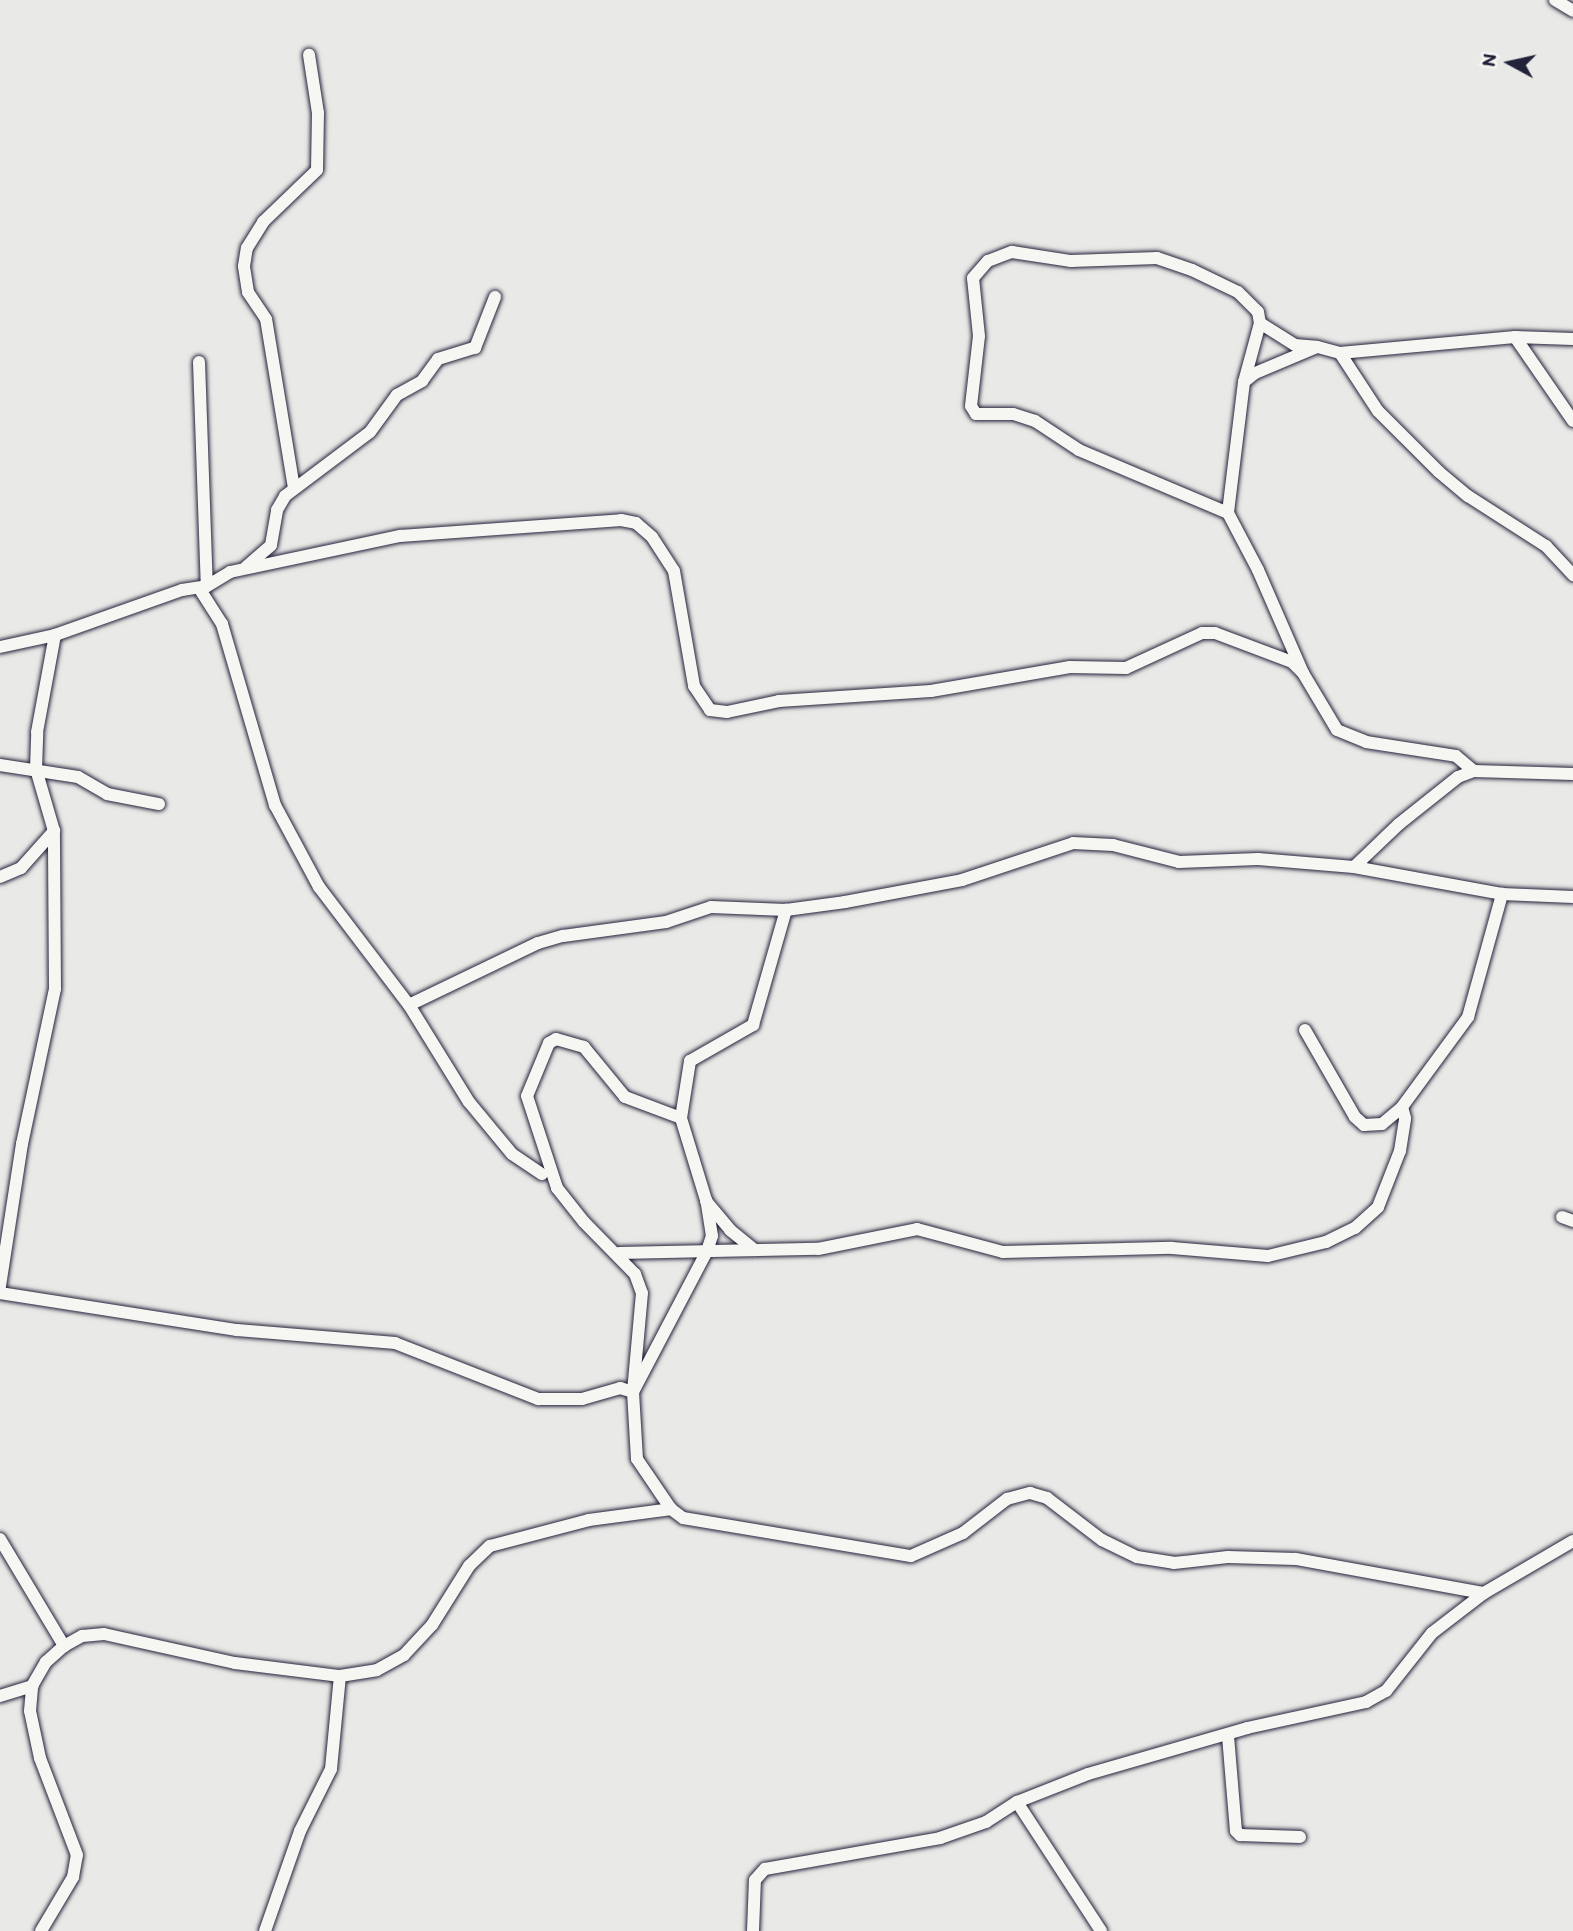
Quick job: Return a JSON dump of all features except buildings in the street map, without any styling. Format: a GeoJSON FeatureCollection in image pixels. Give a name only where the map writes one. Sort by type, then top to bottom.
{"type":"FeatureCollection","features":[{"type":"Feature","properties":{"kind":"street"},"geometry":{"type":"LineString","coordinates":[[1555,0],[1573,11]]}},
{"type":"Feature","properties":{"kind":"street"},"geometry":{"type":"LineString","coordinates":[[293,488],[267,319],[248,292],[244,266],[247,248],[263,222],[317,170],[318,113],[309,55]]}},
{"type":"Feature","properties":{"kind":"street"},"geometry":{"type":"LineString","coordinates":[[1228,513],[1079,450],[1035,421],[1013,414],[976,414],[971,406],[979,335],[971,285],[988,261],[1002,253],[1071,261],[1157,258],[1238,292],[1252,303],[1260,323],[1295,345],[1340,353],[1515,337],[1573,339]]}},
{"type":"Feature","properties":{"kind":"street"},"geometry":{"type":"LineString","coordinates":[[242,570],[271,545],[277,510],[293,488],[370,432],[397,395],[422,381],[438,359],[475,348],[495,297]]}},
{"type":"Feature","properties":{"kind":"street"},"geometry":{"type":"LineString","coordinates":[[1260,323],[1244,382],[1228,513],[1258,570],[1303,673],[1337,730],[1366,742],[1456,756],[1474,771]]}},
{"type":"Feature","properties":{"kind":"street"},"geometry":{"type":"LineString","coordinates":[[1515,337],[1573,421]]}},
{"type":"Feature","properties":{"kind":"street"},"geometry":{"type":"LineString","coordinates":[[1244,382],[1255,373],[1317,347]]}},
{"type":"Feature","properties":{"kind":"street"},"geometry":{"type":"LineString","coordinates":[[1340,353],[1378,411],[1439,472],[1468,496],[1546,546],[1573,575]]}},
{"type":"Feature","properties":{"kind":"street"},"geometry":{"type":"LineString","coordinates":[[199,362],[203,587],[222,624],[230,665],[275,805],[319,887],[409,1005],[469,1102],[512,1154],[542,1174]]}},
{"type":"Feature","properties":{"kind":"street"},"geometry":{"type":"LineString","coordinates":[[0,646],[55,635],[203,587],[216,578],[242,570],[400,536],[472,533],[531,524],[636,523],[652,537],[674,571],[685,645],[700,700],[710,710],[727,712],[779,701],[931,691],[1070,667],[1126,668],[1202,633],[1215,633],[1292,662],[1303,673]]}},
{"type":"Feature","properties":{"kind":"street"},"geometry":{"type":"LineString","coordinates":[[0,1286],[22,1144],[55,989],[54,831],[36,769],[37,732],[55,635]]}},
{"type":"Feature","properties":{"kind":"street"},"geometry":{"type":"LineString","coordinates":[[0,765],[78,778],[107,794],[159,804]]}},
{"type":"Feature","properties":{"kind":"street"},"geometry":{"type":"LineString","coordinates":[[1354,867],[1399,824],[1458,777],[1474,771],[1573,774]]}},
{"type":"Feature","properties":{"kind":"street"},"geometry":{"type":"LineString","coordinates":[[0,877],[21,868],[54,831]]}},
{"type":"Feature","properties":{"kind":"street"},"geometry":{"type":"LineString","coordinates":[[409,1005],[538,943],[563,936],[655,924],[711,907],[786,910],[962,880],[1073,843],[1113,845],[1172,862],[1258,859],[1354,867],[1502,894],[1573,897]]}},
{"type":"Feature","properties":{"kind":"street"},"geometry":{"type":"LineString","coordinates":[[1305,1030],[1355,1117],[1364,1125],[1382,1124],[1402,1107],[1468,1017],[1502,894]]}},
{"type":"Feature","properties":{"kind":"street"},"geometry":{"type":"LineString","coordinates":[[633,1392],[707,1251],[712,1236],[706,1200],[681,1118],[690,1061],[753,1025],[786,910]]}},
{"type":"Feature","properties":{"kind":"street"},"geometry":{"type":"LineString","coordinates":[[681,1118],[625,1097],[598,1061],[574,1041],[548,1043],[527,1096],[550,1170],[584,1223],[619,1253],[635,1274],[642,1293],[633,1392],[637,1459],[671,1509],[683,1518],[911,1556],[963,1533],[1007,1499],[1030,1493],[1047,1498],[1102,1540],[1137,1557],[1174,1563],[1228,1557],[1296,1559],[1484,1593]]}},
{"type":"Feature","properties":{"kind":"street"},"geometry":{"type":"LineString","coordinates":[[619,1253],[818,1249],[917,1229],[1003,1252],[1172,1248],[1268,1256],[1326,1242],[1355,1228],[1378,1207],[1400,1151],[1405,1118],[1402,1107]]}},
{"type":"Feature","properties":{"kind":"street"},"geometry":{"type":"LineString","coordinates":[[706,1200],[730,1230],[755,1250]]}},
{"type":"Feature","properties":{"kind":"street"},"geometry":{"type":"LineString","coordinates":[[0,1293],[237,1330],[395,1343],[538,1399],[582,1399],[620,1388],[633,1392]]}},
{"type":"Feature","properties":{"kind":"street"},"geometry":{"type":"LineString","coordinates":[[41,1931],[72,1877],[77,1855],[40,1758],[30,1711],[32,1686],[47,1662],[64,1646],[82,1636],[104,1633],[235,1663],[340,1676],[377,1670],[404,1655],[446,1605],[469,1566],[490,1546],[589,1520],[671,1509]]}},
{"type":"Feature","properties":{"kind":"street"},"geometry":{"type":"LineString","coordinates":[[0,1539],[64,1646]]}},
{"type":"Feature","properties":{"kind":"street"},"geometry":{"type":"LineString","coordinates":[[753,1931],[755,1880],[765,1869],[940,1839],[986,1822],[1017,1802],[1088,1774],[1228,1736],[1261,1724],[1366,1702],[1386,1691],[1432,1633],[1484,1593],[1573,1541]]}},
{"type":"Feature","properties":{"kind":"street"},"geometry":{"type":"LineString","coordinates":[[265,1931],[300,1831],[331,1769],[340,1676]]}},
{"type":"Feature","properties":{"kind":"street"},"geometry":{"type":"LineString","coordinates":[[0,1696],[32,1686]]}},
{"type":"Feature","properties":{"kind":"street"},"geometry":{"type":"LineString","coordinates":[[1228,1736],[1236,1831],[1240,1835],[1300,1837]]}},
{"type":"Feature","properties":{"kind":"street"},"geometry":{"type":"LineString","coordinates":[[1017,1802],[1101,1931]]}}]}
